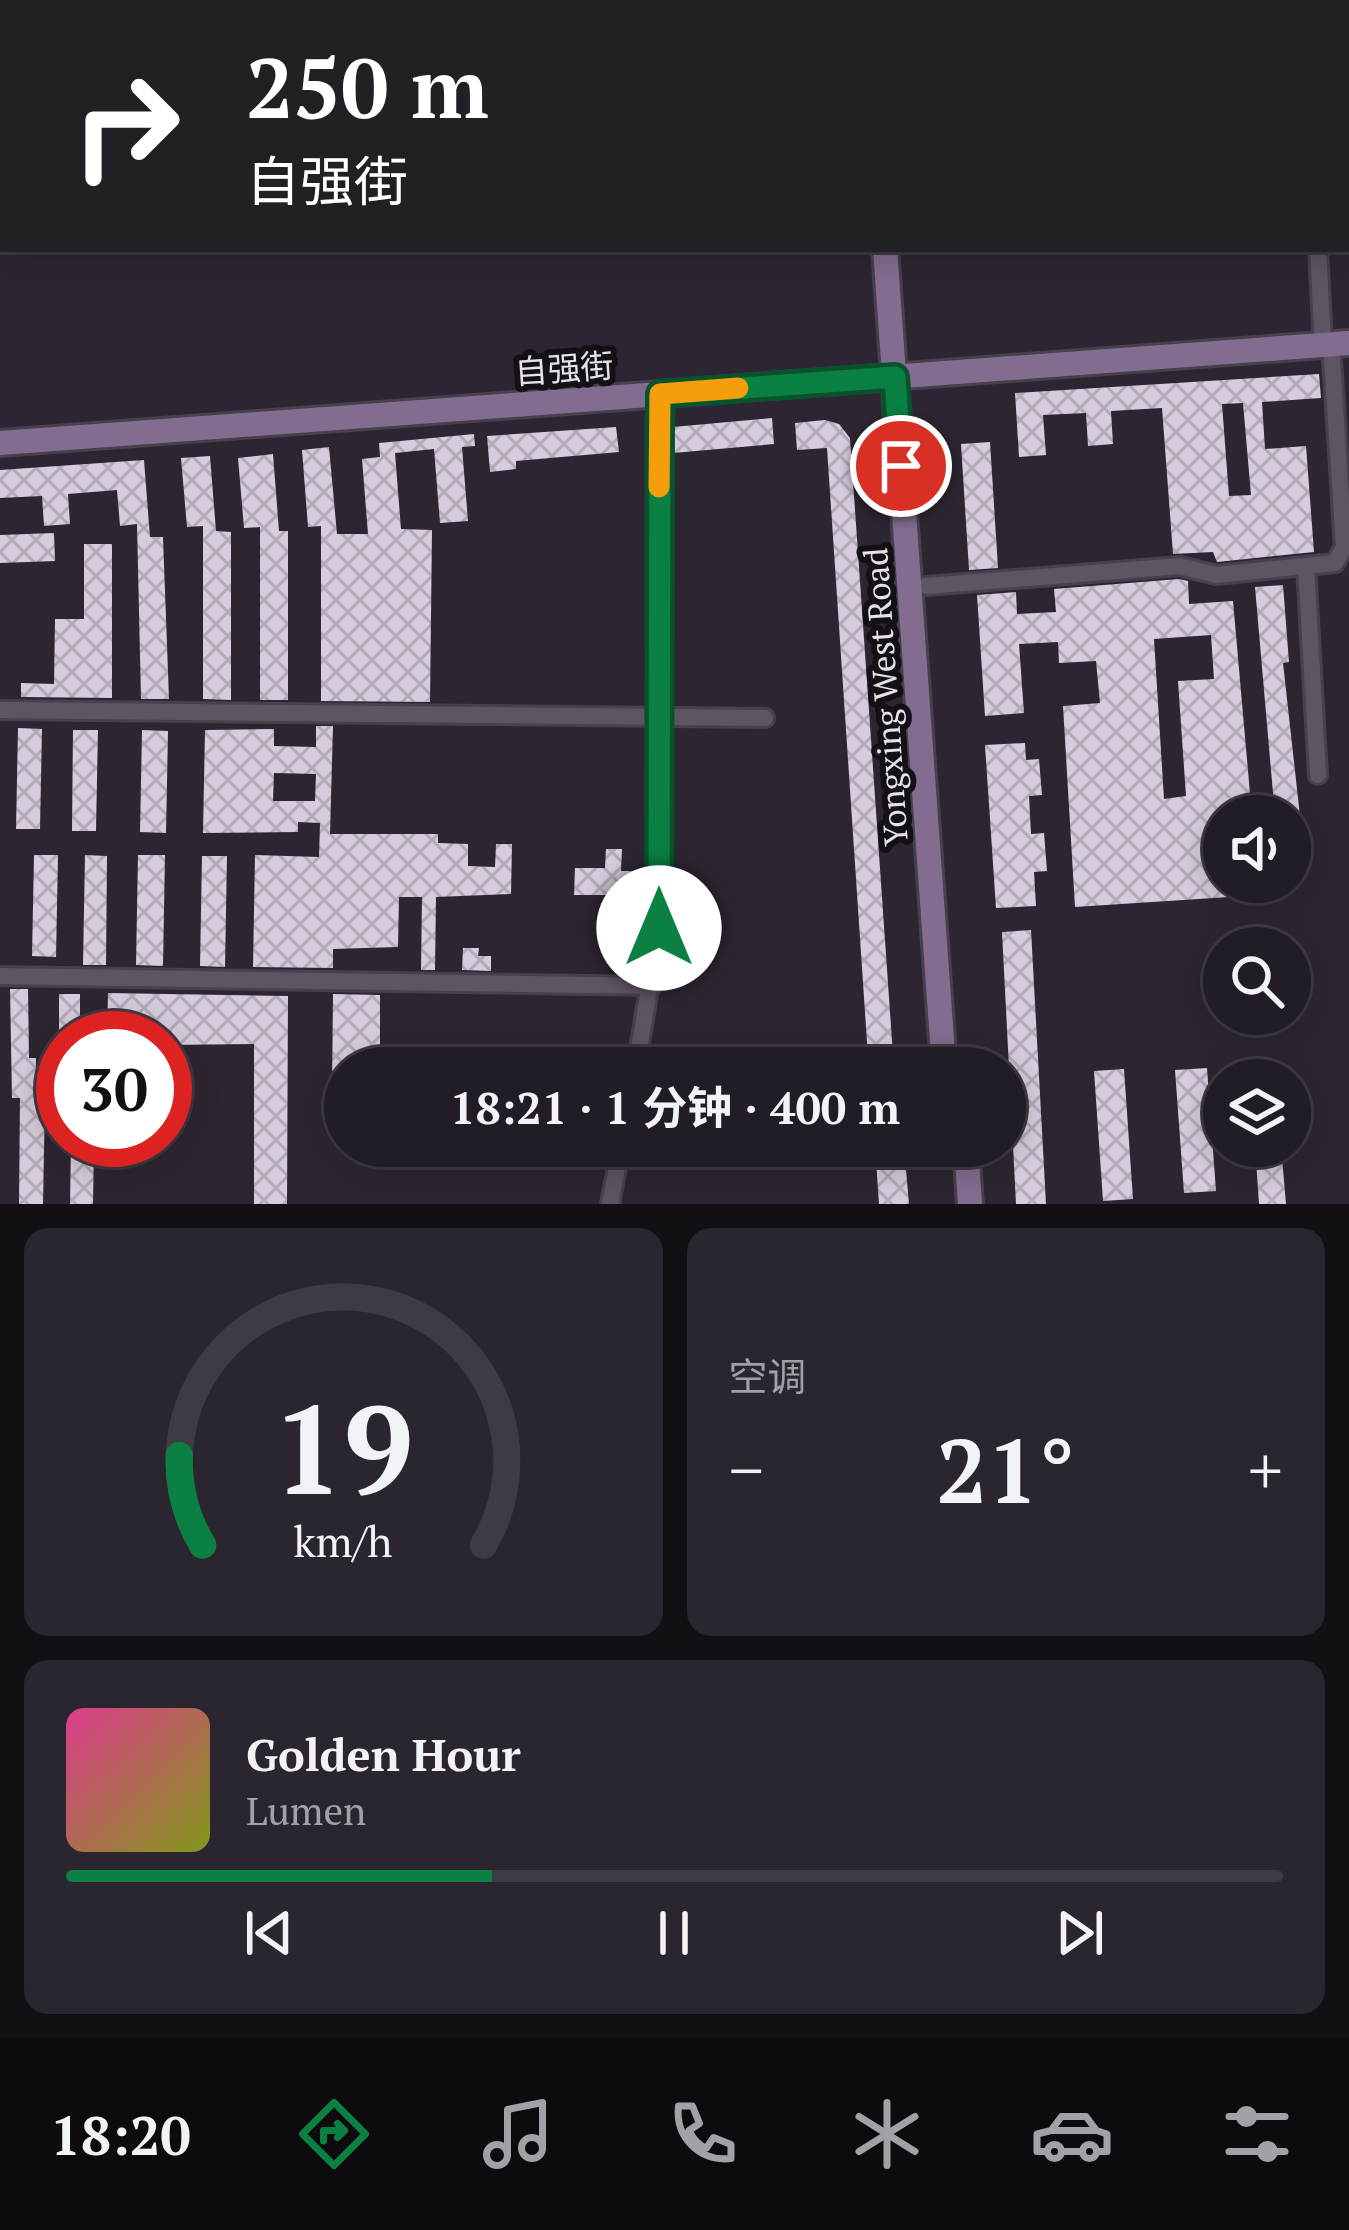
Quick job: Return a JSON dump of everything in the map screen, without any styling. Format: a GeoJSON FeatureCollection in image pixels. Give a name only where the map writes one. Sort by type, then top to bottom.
{"type":"FeatureCollection","features":[{"type":"Feature","properties":{"kind":"main road","name":"Yongxing West Road"},"geometry":{"type":"LineString","coordinates":[[885,252],[926,586],[959,1047]]}},
{"type":"Feature","properties":{"kind":"main road","name":"Yongxing West Road"},"geometry":{"type":"LineString","coordinates":[[902,252],[903,376],[943,1047]]}},
{"type":"Feature","properties":{"kind":"main road","name":"自强街"},"geometry":{"type":"LineString","coordinates":[[0,443],[1334,344]]}},
{"type":"Feature","properties":{"kind":"main road"},"geometry":{"type":"LineString","coordinates":[[951,1167],[954,1204]]}},
{"type":"Feature","properties":{"kind":"main road"},"geometry":{"type":"LineString","coordinates":[[967,1167],[970,1204]]}},
{"type":"Feature","properties":{"kind":"street"},"geometry":{"type":"LineString","coordinates":[[926,586],[1180,566],[1216,575],[1335,562],[1344,547],[1334,344],[1319,252]]}},
{"type":"Feature","properties":{"kind":"street"},"geometry":{"type":"LineString","coordinates":[[640,1047],[659,928],[660,394]]}},
{"type":"Feature","properties":{"kind":"street"},"geometry":{"type":"LineString","coordinates":[[1306,567],[1318,775]]}},
{"type":"Feature","properties":{"kind":"street"},"geometry":{"type":"LineString","coordinates":[[0,710],[765,718]]}},
{"type":"Feature","properties":{"kind":"street"},"geometry":{"type":"LineString","coordinates":[[0,976],[652,986]]}},
{"type":"Feature","properties":{"kind":"street"},"geometry":{"type":"LineString","coordinates":[[610,1204],[617,1167]]}},
{"type":"Feature","properties":{"kind":"building"},"geometry":{"type":"Polygon","coordinates":[[[1319,374],[1321,398],[1262,402],[1265,449],[1306,446],[1314,552],[1217,562],[1213,552],[1173,554],[1162,408],[1111,411],[1113,444],[1088,446],[1086,413],[1043,415],[1046,455],[1019,457],[1015,393],[1319,374]],[[1243,403],[1222,404],[1229,496],[1251,495],[1243,403]]]}},
{"type":"Feature","properties":{"kind":"building"},"geometry":{"type":"Polygon","coordinates":[[[772,418],[774,444],[673,453],[673,427],[772,418]]]}},
{"type":"Feature","properties":{"kind":"building"},"geometry":{"type":"Polygon","coordinates":[[[825,420],[839,424],[850,438],[892,1047],[867,1047],[827,448],[797,450],[795,423],[825,420]]]}},
{"type":"Feature","properties":{"kind":"building"},"geometry":{"type":"Polygon","coordinates":[[[616,427],[619,452],[516,461],[516,469],[490,472],[487,436],[616,427]]]}},
{"type":"Feature","properties":{"kind":"building"},"geometry":{"type":"Polygon","coordinates":[[[474,434],[475,446],[462,447],[468,521],[440,523],[434,449],[395,453],[401,529],[432,530],[430,702],[321,701],[321,526],[308,527],[302,450],[329,447],[337,534],[368,534],[362,459],[380,457],[379,443],[474,434]]]}},
{"type":"Feature","properties":{"kind":"building"},"geometry":{"type":"Polygon","coordinates":[[[990,442],[998,568],[969,570],[961,444],[990,442]]]}},
{"type":"Feature","properties":{"kind":"building"},"geometry":{"type":"Polygon","coordinates":[[[273,454],[279,531],[288,531],[288,700],[260,700],[260,527],[244,528],[238,458],[273,454]]]}},
{"type":"Feature","properties":{"kind":"building"},"geometry":{"type":"Polygon","coordinates":[[[210,456],[216,531],[231,532],[231,700],[203,699],[203,526],[187,527],[181,458],[210,456]]]}},
{"type":"Feature","properties":{"kind":"building"},"geometry":{"type":"Polygon","coordinates":[[[144,460],[150,537],[163,537],[169,699],[141,699],[137,524],[120,526],[117,490],[68,494],[70,524],[44,526],[42,496],[0,498],[0,470],[144,460]]]}},
{"type":"Feature","properties":{"kind":"building"},"geometry":{"type":"Polygon","coordinates":[[[54,533],[55,561],[0,563],[0,535],[54,533]]]}},
{"type":"Feature","properties":{"kind":"building"},"geometry":{"type":"Polygon","coordinates":[[[84,544],[112,544],[112,698],[21,697],[21,683],[54,684],[55,619],[84,619],[84,544]]]}},
{"type":"Feature","properties":{"kind":"building"},"geometry":{"type":"Polygon","coordinates":[[[1179,579],[1188,581],[1189,604],[1233,601],[1250,795],[1203,795],[1203,899],[1075,907],[1063,706],[1100,703],[1096,661],[1059,663],[1058,642],[1019,644],[1024,713],[985,716],[977,595],[1016,592],[1017,614],[1056,612],[1054,589],[1179,579]],[[1211,635],[1154,639],[1164,799],[1186,796],[1178,681],[1214,679],[1211,635]]]}},
{"type":"Feature","properties":{"kind":"building"},"geometry":{"type":"Polygon","coordinates":[[[1283,585],[1289,662],[1283,663],[1298,795],[1273,795],[1255,587],[1283,585]]]}},
{"type":"Feature","properties":{"kind":"building"},"geometry":{"type":"Polygon","coordinates":[[[316,726],[333,726],[330,834],[438,834],[438,843],[468,844],[468,866],[495,867],[496,844],[512,844],[511,894],[436,897],[435,970],[421,970],[422,897],[399,897],[398,947],[333,949],[333,968],[253,967],[255,855],[319,857],[320,823],[298,822],[298,832],[203,833],[205,730],[274,729],[274,746],[316,747],[316,726]],[[274,773],[273,801],[315,801],[316,774],[274,773]]]}},
{"type":"Feature","properties":{"kind":"building"},"geometry":{"type":"Polygon","coordinates":[[[18,728],[42,729],[40,829],[16,829],[18,728]]]}},
{"type":"Feature","properties":{"kind":"building"},"geometry":{"type":"Polygon","coordinates":[[[73,730],[98,730],[96,831],[72,831],[73,730]]]}},
{"type":"Feature","properties":{"kind":"building"},"geometry":{"type":"Polygon","coordinates":[[[142,730],[168,731],[166,833],[140,832],[142,730]]]}},
{"type":"Feature","properties":{"kind":"building"},"geometry":{"type":"Polygon","coordinates":[[[1025,743],[1026,760],[1039,759],[1042,795],[1029,796],[1031,834],[1044,833],[1047,871],[1034,872],[1036,906],[996,908],[985,745],[1025,743]]]}},
{"type":"Feature","properties":{"kind":"building"},"geometry":{"type":"Polygon","coordinates":[[[606,849],[622,849],[621,871],[646,871],[646,895],[574,895],[575,868],[605,868],[606,849]]]}},
{"type":"Feature","properties":{"kind":"building"},"geometry":{"type":"Polygon","coordinates":[[[34,855],[58,855],[56,957],[32,956],[34,855]]]}},
{"type":"Feature","properties":{"kind":"building"},"geometry":{"type":"Polygon","coordinates":[[[85,855],[107,856],[106,965],[83,965],[85,855]]]}},
{"type":"Feature","properties":{"kind":"building"},"geometry":{"type":"Polygon","coordinates":[[[138,855],[165,855],[163,966],[136,965],[138,855]]]}},
{"type":"Feature","properties":{"kind":"building"},"geometry":{"type":"Polygon","coordinates":[[[202,856],[227,856],[225,967],[200,966],[202,856]]]}},
{"type":"Feature","properties":{"kind":"building"},"geometry":{"type":"Polygon","coordinates":[[[1031,930],[1046,1204],[1016,1204],[1014,1167],[1026,1167],[1026,1047],[1008,1047],[1002,932],[1031,930]]]}},
{"type":"Feature","properties":{"kind":"building"},"geometry":{"type":"Polygon","coordinates":[[[463,948],[479,948],[478,956],[491,956],[491,971],[462,970],[463,948]]]}},
{"type":"Feature","properties":{"kind":"building"},"geometry":{"type":"Polygon","coordinates":[[[10,989],[28,989],[29,1058],[36,1058],[36,1167],[44,1167],[43,1204],[19,1204],[20,1098],[12,1098],[10,989]]]}},
{"type":"Feature","properties":{"kind":"building"},"geometry":{"type":"Polygon","coordinates":[[[108,993],[288,996],[287,1204],[254,1204],[254,1044],[192,1045],[192,1011],[108,1011],[108,993]]]}},
{"type":"Feature","properties":{"kind":"building"},"geometry":{"type":"Polygon","coordinates":[[[59,994],[80,994],[80,1011],[59,1011],[59,994]]]}},
{"type":"Feature","properties":{"kind":"building"},"geometry":{"type":"Polygon","coordinates":[[[333,994],[380,995],[380,1047],[332,1047],[333,994]]]}},
{"type":"Feature","properties":{"kind":"building"},"geometry":{"type":"Polygon","coordinates":[[[1203,1068],[1203,1167],[1214,1167],[1216,1191],[1184,1193],[1175,1070],[1203,1068]]]}},
{"type":"Feature","properties":{"kind":"building"},"geometry":{"type":"Polygon","coordinates":[[[1124,1069],[1133,1199],[1103,1201],[1094,1071],[1124,1069]]]}},
{"type":"Feature","properties":{"kind":"building"},"geometry":{"type":"Polygon","coordinates":[[[71,1167],[94,1167],[93,1204],[70,1204],[71,1167]]]}},
{"type":"Feature","properties":{"kind":"building"},"geometry":{"type":"Polygon","coordinates":[[[876,1167],[906,1167],[909,1204],[879,1204],[876,1167]]]}},
{"type":"Feature","properties":{"kind":"building"},"geometry":{"type":"Polygon","coordinates":[[[1256,1167],[1283,1167],[1286,1204],[1259,1204],[1256,1167]]]}},
{"type":"Feature","properties":{"kind":"slow traffic"},"geometry":{"type":"LineString","coordinates":[[659,487],[660,394],[738,388]]}},
{"type":"Feature","properties":{"kind":"route"},"geometry":{"type":"LineString","coordinates":[[659,928],[660,394],[895,377],[901,466]]}}]}
